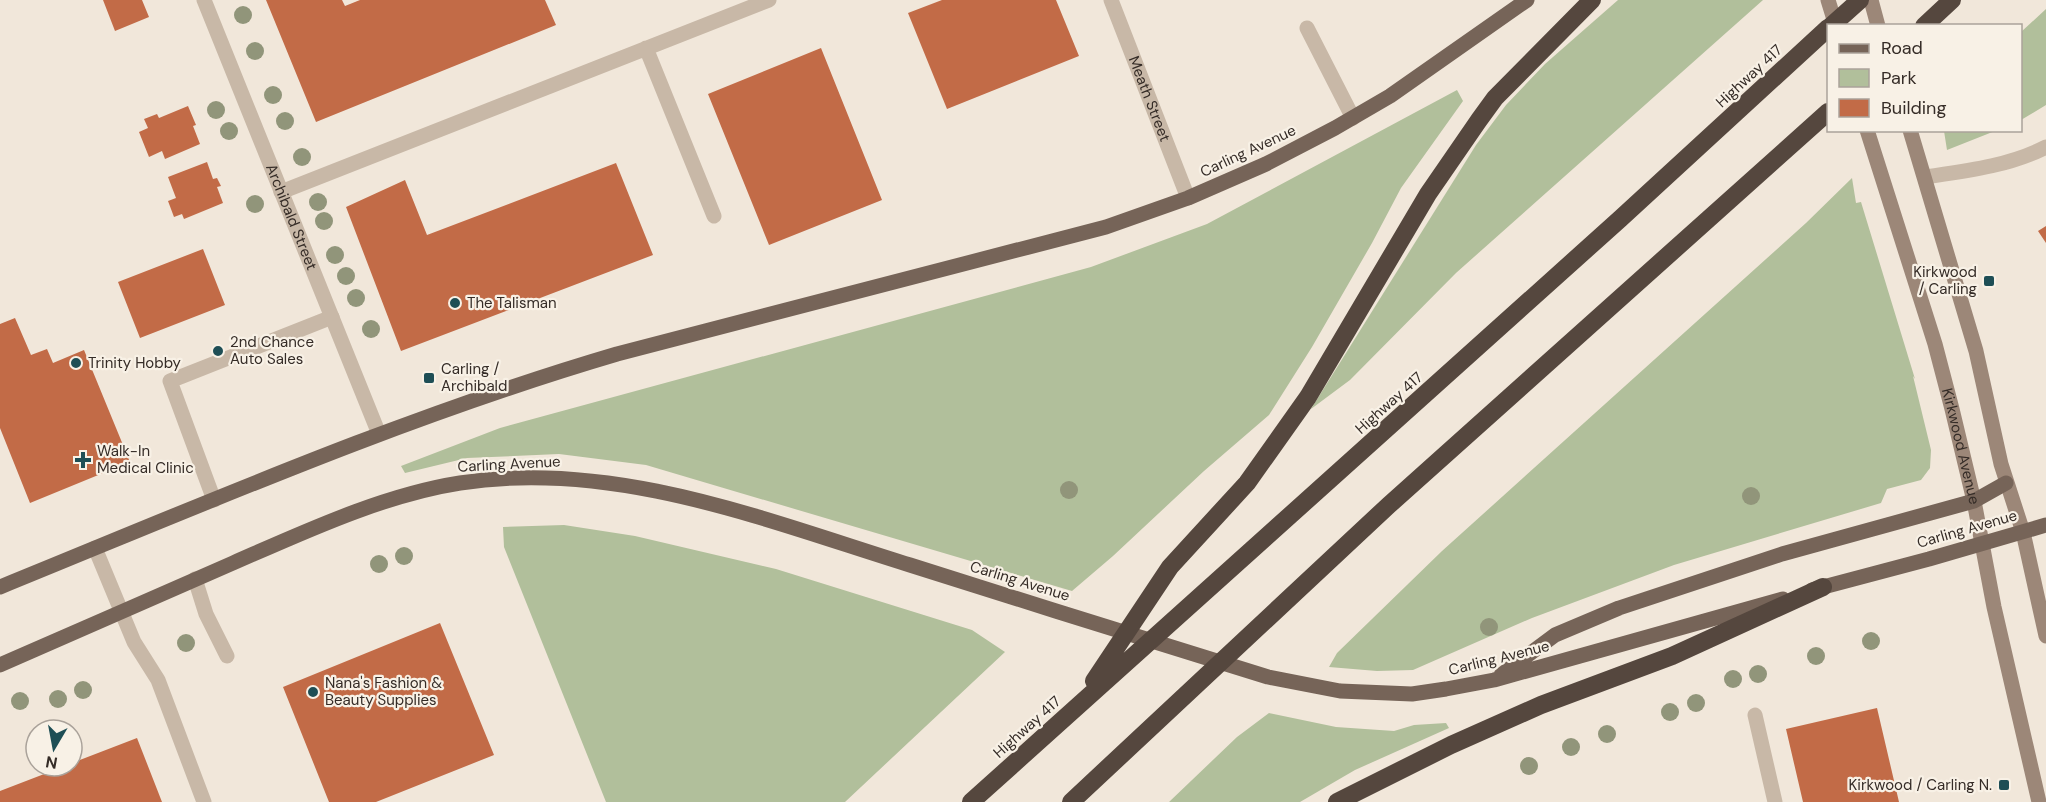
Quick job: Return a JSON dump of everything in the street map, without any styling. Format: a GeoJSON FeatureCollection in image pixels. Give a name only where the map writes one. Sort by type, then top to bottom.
{"type":"FeatureCollection","features":[{"type":"Feature","properties":{"kind":"highway"},"geometry":{"type":"LineString","coordinates":[[1080,702],[1170,567],[1246,483],[1308,398],[1428,194],[1495,98],[1592,0]]}},
{"type":"Feature","properties":{"kind":"highway","name":"Highway 417"},"geometry":{"type":"LineString","coordinates":[[1834,24],[1860,0]]}},
{"type":"Feature","properties":{"kind":"highway"},"geometry":{"type":"LineString","coordinates":[[1926,24],[1952,0]]}},
{"type":"Feature","properties":{"kind":"highway","name":"Highway 417"},"geometry":{"type":"LineString","coordinates":[[971,802],[1827,30]]}},
{"type":"Feature","properties":{"kind":"highway"},"geometry":{"type":"LineString","coordinates":[[1071,802],[1389,505],[1827,113]]}},
{"type":"Feature","properties":{"kind":"highway"},"geometry":{"type":"LineString","coordinates":[[1337,802],[1451,745],[1540,705],[1671,657],[1823,587]]}},
{"type":"Feature","properties":{"kind":"main road"},"geometry":{"type":"LineString","coordinates":[[1828,0],[1832,24]]}},
{"type":"Feature","properties":{"kind":"main road"},"geometry":{"type":"LineString","coordinates":[[1871,0],[1877,24]]}},
{"type":"Feature","properties":{"kind":"main road","name":"Carling Avenue"},"geometry":{"type":"LineString","coordinates":[[0,586],[379,434],[550,374],[617,354],[1106,227],[1188,198],[1266,164],[1353,118],[1390,96],[1524,1]]}},
{"type":"Feature","properties":{"kind":"main road","name":"Kirkwood Avenue"},"geometry":{"type":"LineString","coordinates":[[1868,132],[1935,344],[1974,501],[1994,607],[2039,802]]}},
{"type":"Feature","properties":{"kind":"main road"},"geometry":{"type":"LineString","coordinates":[[1911,132],[1976,351],[2006,483],[2023,532],[2046,636]]}},
{"type":"Feature","properties":{"kind":"main road","name":"Carling Avenue"},"geometry":{"type":"LineString","coordinates":[[0,665],[341,517],[416,493],[459,483],[498,479],[578,478],[654,491],[752,516],[1268,677],[1340,692],[1413,694],[1494,680],[2046,525]]}},
{"type":"Feature","properties":{"kind":"main road"},"geometry":{"type":"LineString","coordinates":[[1494,680],[1555,635],[1619,608],[1782,554],[1974,501],[2006,483]]}},
{"type":"Feature","properties":{"kind":"street","name":"Archibald Street"},"geometry":{"type":"LineString","coordinates":[[204,0],[379,434]]}},
{"type":"Feature","properties":{"kind":"street"},"geometry":{"type":"LineString","coordinates":[[281,192],[770,0]]}},
{"type":"Feature","properties":{"kind":"street","name":"Meath Street"},"geometry":{"type":"LineString","coordinates":[[1111,0],[1188,198]]}},
{"type":"Feature","properties":{"kind":"street"},"geometry":{"type":"LineString","coordinates":[[1307,28],[1353,118]]}},
{"type":"Feature","properties":{"kind":"street"},"geometry":{"type":"LineString","coordinates":[[646,48],[714,216]]}},
{"type":"Feature","properties":{"kind":"street"},"geometry":{"type":"LineString","coordinates":[[1925,177],[1990,166],[2031,154],[2046,147]]}},
{"type":"Feature","properties":{"kind":"street"},"geometry":{"type":"LineString","coordinates":[[214,500],[170,381],[332,317]]}},
{"type":"Feature","properties":{"kind":"street"},"geometry":{"type":"LineString","coordinates":[[95,548],[134,642],[158,680],[204,802]]}},
{"type":"Feature","properties":{"kind":"street"},"geometry":{"type":"LineString","coordinates":[[195,579],[206,614],[227,656]]}},
{"type":"Feature","properties":{"kind":"street"},"geometry":{"type":"LineString","coordinates":[[1755,715],[1775,802]]}},
{"type":"Feature","properties":{"kind":"green space"},"geometry":{"type":"Polygon","coordinates":[[[1618,0],[1763,0],[1456,273],[1350,380],[1311,409],[1476,145],[1506,105],[1545,64],[1618,0]]]}},
{"type":"Feature","properties":{"kind":"green space"},"geometry":{"type":"Polygon","coordinates":[[[2046,9],[2046,105],[2022,119],[2022,31],[2046,9]]]}},
{"type":"Feature","properties":{"kind":"green space"},"geometry":{"type":"Polygon","coordinates":[[[1457,90],[1463,101],[1401,188],[1312,347],[1269,415],[1072,591],[646,465],[559,454],[467,458],[405,473],[401,466],[500,428],[1091,267],[1207,224],[1457,90]]]}},
{"type":"Feature","properties":{"kind":"green space"},"geometry":{"type":"Polygon","coordinates":[[[1944,132],[1992,132],[1947,150],[1944,132]]]}},
{"type":"Feature","properties":{"kind":"green space"},"geometry":{"type":"Polygon","coordinates":[[[1852,178],[1856,203],[1861,202],[1915,379],[1913,376],[1931,450],[1930,468],[1921,480],[1887,489],[1881,503],[1674,565],[1532,618],[1413,670],[1377,671],[1329,667],[1337,653],[1442,551],[1806,223],[1852,178]]]}},
{"type":"Feature","properties":{"kind":"green space"},"geometry":{"type":"Polygon","coordinates":[[[564,525],[635,536],[776,569],[972,630],[1005,652],[845,802],[606,802],[504,547],[503,527],[564,525]]]}},
{"type":"Feature","properties":{"kind":"green space"},"geometry":{"type":"Polygon","coordinates":[[[1269,713],[1336,727],[1394,731],[1414,725],[1446,723],[1449,728],[1355,770],[1300,802],[1169,802],[1237,737],[1269,713]]]}},
{"type":"Feature","properties":{"kind":"building"},"geometry":{"type":"Polygon","coordinates":[[[103,0],[142,0],[149,17],[115,31],[103,0]]]}},
{"type":"Feature","properties":{"kind":"building"},"geometry":{"type":"Polygon","coordinates":[[[266,0],[342,0],[345,6],[360,0],[545,0],[556,25],[316,122],[266,0]]]}},
{"type":"Feature","properties":{"kind":"building"},"geometry":{"type":"Polygon","coordinates":[[[942,0],[1056,0],[1079,56],[947,109],[908,13],[942,0]]]}},
{"type":"Feature","properties":{"kind":"building"},"geometry":{"type":"Polygon","coordinates":[[[821,48],[882,200],[769,245],[708,94],[821,48]]]}},
{"type":"Feature","properties":{"kind":"building"},"geometry":{"type":"Polygon","coordinates":[[[188,106],[196,125],[193,126],[200,144],[165,159],[162,151],[149,157],[139,132],[148,128],[144,119],[157,114],[159,118],[188,106]]]}},
{"type":"Feature","properties":{"kind":"building"},"geometry":{"type":"Polygon","coordinates":[[[207,162],[213,179],[217,178],[221,186],[217,187],[223,203],[184,219],[182,214],[174,217],[168,201],[176,198],[168,177],[207,162]]]}},
{"type":"Feature","properties":{"kind":"building","name":"The Talisman"},"geometry":{"type":"Polygon","coordinates":[[[616,163],[653,255],[401,351],[346,207],[405,180],[427,235],[616,163]]]}},
{"type":"Feature","properties":{"kind":"building"},"geometry":{"type":"Polygon","coordinates":[[[2046,226],[2046,243],[2038,231],[2046,226]]]}},
{"type":"Feature","properties":{"kind":"building"},"geometry":{"type":"Polygon","coordinates":[[[203,249],[225,305],[140,338],[118,282],[203,249]]]}},
{"type":"Feature","properties":{"kind":"building"},"geometry":{"type":"Polygon","coordinates":[[[15,318],[31,355],[47,349],[53,363],[84,350],[130,462],[30,503],[0,428],[0,324],[15,318]]]}},
{"type":"Feature","properties":{"kind":"building"},"geometry":{"type":"Polygon","coordinates":[[[440,623],[494,755],[376,802],[329,802],[283,687],[440,623]]]}},
{"type":"Feature","properties":{"kind":"building"},"geometry":{"type":"Polygon","coordinates":[[[1877,708],[1899,802],[1803,802],[1786,729],[1877,708]]]}},
{"type":"Feature","properties":{"kind":"building"},"geometry":{"type":"Polygon","coordinates":[[[137,738],[162,802],[0,802],[0,791],[34,778],[84,778],[84,758],[137,738]]]}},
{"type":"Feature","properties":{"kind":"place","name":"Kirkwood / Carling"},"geometry":{"type":"Point","coordinates":[1989,281]}},
{"type":"Feature","properties":{"kind":"place","name":"The Talisman"},"geometry":{"type":"Point","coordinates":[455,303]}},
{"type":"Feature","properties":{"kind":"place","name":"2nd Chance Auto Sales"},"geometry":{"type":"Point","coordinates":[218,351]}},
{"type":"Feature","properties":{"kind":"place","name":"Trinity Hobby"},"geometry":{"type":"Point","coordinates":[76,363]}},
{"type":"Feature","properties":{"kind":"place","name":"Carling / Archibald"},"geometry":{"type":"Point","coordinates":[429,378]}},
{"type":"Feature","properties":{"kind":"place","name":"Walk-In Medical Clinic"},"geometry":{"type":"Point","coordinates":[83,460]}},
{"type":"Feature","properties":{"kind":"place","name":"Nana's Fashion & Beauty Supplies"},"geometry":{"type":"Point","coordinates":[313,692]}},
{"type":"Feature","properties":{"kind":"place","name":"Kirkwood / Carling N."},"geometry":{"type":"Point","coordinates":[2004,785]}}]}
